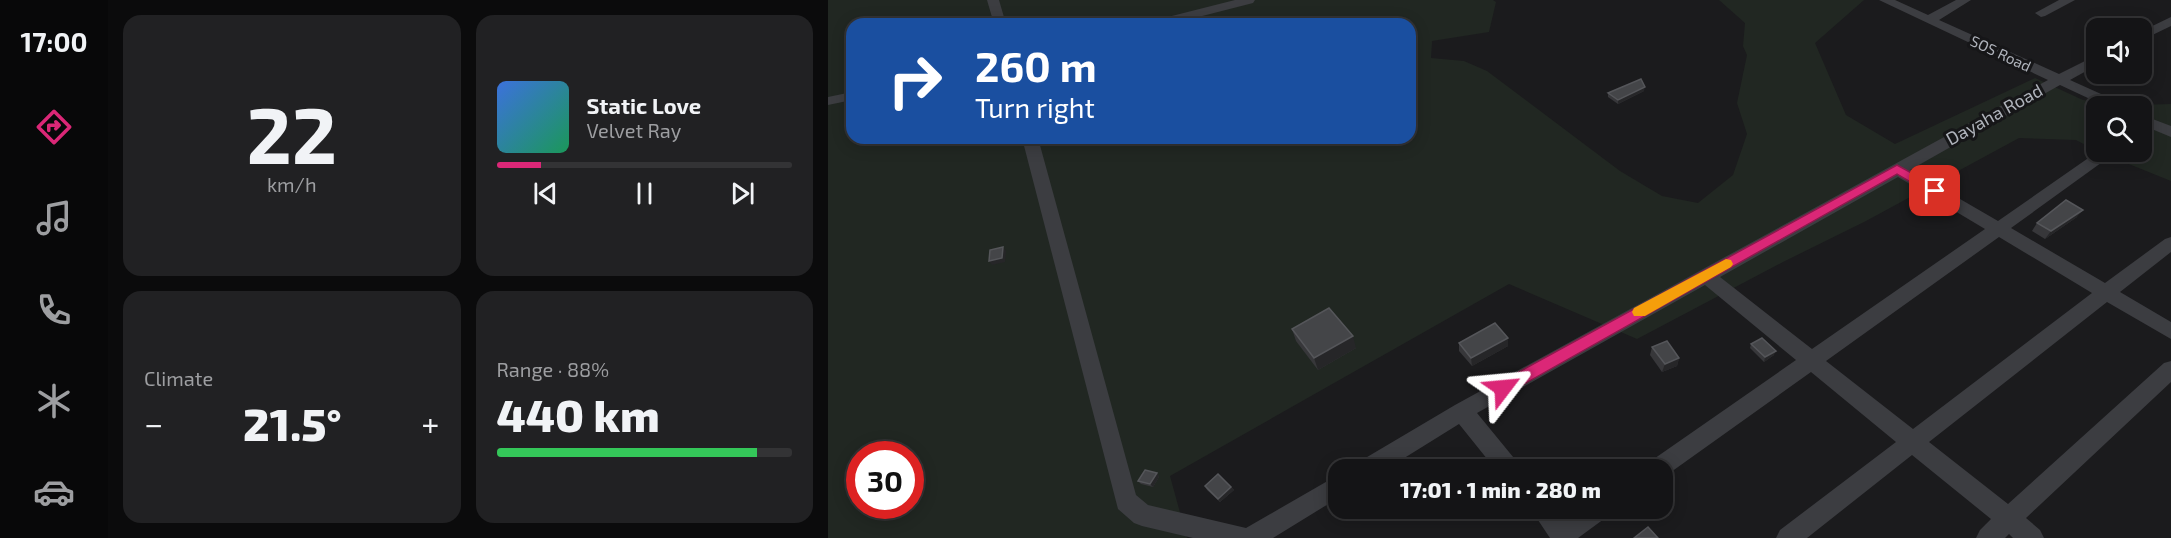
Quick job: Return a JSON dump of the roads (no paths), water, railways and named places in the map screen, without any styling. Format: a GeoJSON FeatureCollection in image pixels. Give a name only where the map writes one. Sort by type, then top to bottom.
{"type":"FeatureCollection","features":[{"type":"Feature","properties":{"kind":"street"},"geometry":{"type":"LineString","coordinates":[[993,0],[998,18]]}},
{"type":"Feature","properties":{"kind":"street"},"geometry":{"type":"LineString","coordinates":[[1199,0],[1206,11]]}},
{"type":"Feature","properties":{"kind":"street"},"geometry":{"type":"LineString","coordinates":[[1179,18],[1249,0]]}},
{"type":"Feature","properties":{"kind":"street","name":"SOS Road"},"geometry":{"type":"LineString","coordinates":[[1886,0],[2095,96]]}},
{"type":"Feature","properties":{"kind":"street"},"geometry":{"type":"LineString","coordinates":[[1929,20],[1965,0]]}},
{"type":"Feature","properties":{"kind":"street"},"geometry":{"type":"LineString","coordinates":[[2041,13],[2069,0]]}},
{"type":"Feature","properties":{"kind":"street"},"geometry":{"type":"LineString","coordinates":[[2152,31],[2171,21]]}},
{"type":"Feature","properties":{"kind":"street","name":"Dayaha Road"},"geometry":{"type":"LineString","coordinates":[[1383,459],[1462,411],[2086,65]]}},
{"type":"Feature","properties":{"kind":"street"},"geometry":{"type":"LineString","coordinates":[[828,101],[846,97]]}},
{"type":"Feature","properties":{"kind":"street"},"geometry":{"type":"LineString","coordinates":[[2152,125],[2171,132]]}},
{"type":"Feature","properties":{"kind":"street"},"geometry":{"type":"LineString","coordinates":[[1032,144],[1126,501],[1142,515],[1244,538]]}},
{"type":"Feature","properties":{"kind":"street"},"geometry":{"type":"LineString","coordinates":[[1671,459],[2093,162]]}},
{"type":"Feature","properties":{"kind":"street"},"geometry":{"type":"LineString","coordinates":[[1897,169],[2171,331]]}},
{"type":"Feature","properties":{"kind":"street"},"geometry":{"type":"LineString","coordinates":[[1788,538],[2171,243]]}},
{"type":"Feature","properties":{"kind":"street"},"geometry":{"type":"LineString","coordinates":[[1705,275],[2032,538]]}},
{"type":"Feature","properties":{"kind":"street"},"geometry":{"type":"LineString","coordinates":[[1988,538],[2171,369]]}},
{"type":"Feature","properties":{"kind":"street"},"geometry":{"type":"LineString","coordinates":[[1462,411],[1501,459]]}},
{"type":"Feature","properties":{"kind":"street"},"geometry":{"type":"LineString","coordinates":[[1251,538],[1328,492]]}},
{"type":"Feature","properties":{"kind":"street"},"geometry":{"type":"LineString","coordinates":[[1550,519],[1564,537],[1586,519]]}}]}
